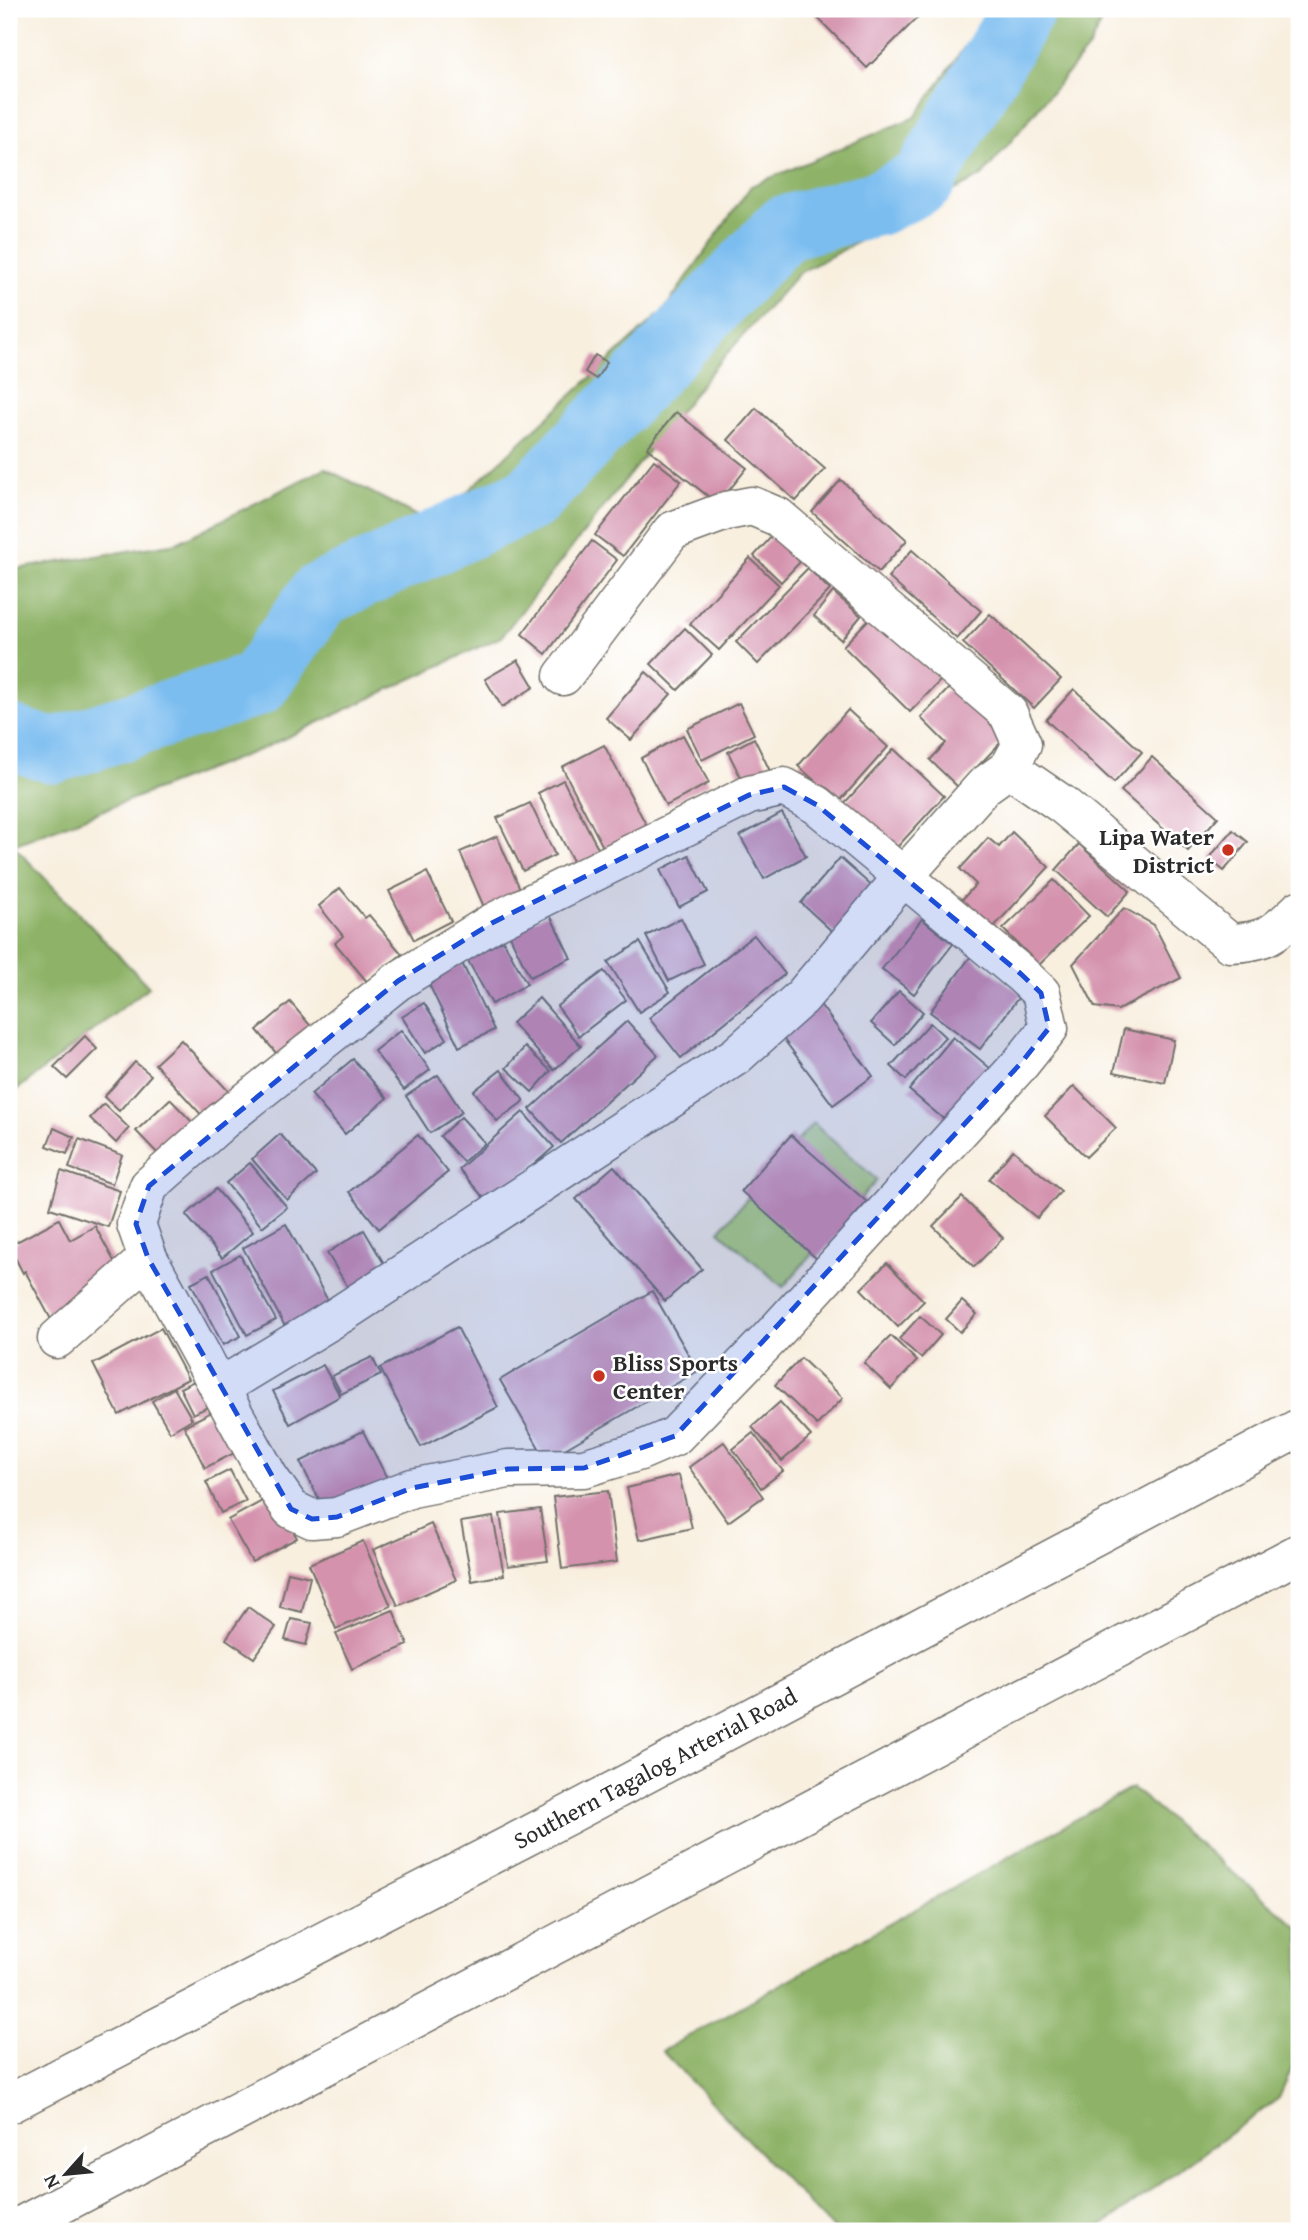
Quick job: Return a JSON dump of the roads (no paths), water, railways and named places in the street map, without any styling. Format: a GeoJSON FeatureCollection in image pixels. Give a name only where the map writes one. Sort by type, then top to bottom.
{"type":"FeatureCollection","features":[{"type":"Feature","properties":{"kind":"main road"},"geometry":{"type":"LineString","coordinates":[[219,1388],[341,1314],[736,1056],[802,997],[984,786],[1009,768],[1022,744],[1008,713],[778,517],[752,506],[726,511],[673,531],[563,676]]}},
{"type":"Feature","properties":{"kind":"main road"},"geometry":{"type":"LineString","coordinates":[[1009,768],[1063,804],[1230,943],[1255,942],[1280,928],[1299,910]]}},
{"type":"Feature","properties":{"kind":"main road"},"geometry":{"type":"LineString","coordinates":[[784,787],[817,804],[903,877],[1041,993],[1049,1028],[1021,1063],[770,1338],[675,1436],[640,1451],[584,1468],[508,1469],[412,1488],[337,1517],[312,1518],[291,1509],[268,1476],[148,1258],[136,1224],[149,1186],[222,1121],[398,981],[492,923],[749,795],[784,787]]}},
{"type":"Feature","properties":{"kind":"main road"},"geometry":{"type":"LineString","coordinates":[[57,1339],[148,1258]]}},
{"type":"Feature","properties":{"kind":"main road","name":"Southern Tagalog Arterial Road"},"geometry":{"type":"LineString","coordinates":[[9,2104],[553,1823],[1299,1428]]}},
{"type":"Feature","properties":{"kind":"main road"},"geometry":{"type":"LineString","coordinates":[[11,2231],[1299,1553]]}},
{"type":"Feature","properties":{"kind":"waterway"},"geometry":{"type":"LineString","coordinates":[[9,737],[53,751],[257,684],[320,595],[531,498],[784,228],[878,203],[923,181],[1023,9]]}},
{"type":"Feature","properties":{"kind":"place","name":"Lipa Water District"},"geometry":{"type":"Point","coordinates":[1228,850]}},
{"type":"Feature","properties":{"kind":"place","name":"Bliss Sports Center"},"geometry":{"type":"Point","coordinates":[599,1376]}}]}
